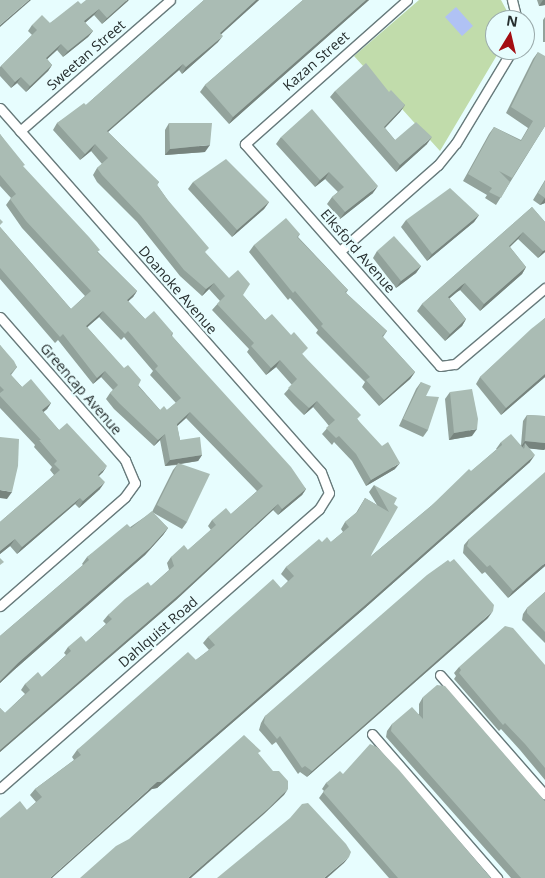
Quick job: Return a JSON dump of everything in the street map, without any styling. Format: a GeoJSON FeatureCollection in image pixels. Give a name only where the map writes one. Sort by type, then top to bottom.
{"type":"FeatureCollection","features":[{"type":"Feature","properties":{"kind":"street","name":"Sweetan Street"},"geometry":{"type":"LineString","coordinates":[[20,131],[170,0]]}},
{"type":"Feature","properties":{"kind":"street","name":"Kazan Street"},"geometry":{"type":"LineString","coordinates":[[245,144],[407,0]]}},
{"type":"Feature","properties":{"kind":"street"},"geometry":{"type":"LineString","coordinates":[[340,251],[438,165],[456,143],[506,60]]}},
{"type":"Feature","properties":{"kind":"street","name":"Doanoke Avenue"},"geometry":{"type":"LineString","coordinates":[[0,108],[321,472],[329,493]]}},
{"type":"Feature","properties":{"kind":"street","name":"Elksford Avenue"},"geometry":{"type":"LineString","coordinates":[[245,144],[340,251],[422,348],[440,366],[455,364],[545,288]]}},
{"type":"Feature","properties":{"kind":"street","name":"Greencap Avenue"},"geometry":{"type":"LineString","coordinates":[[0,316],[125,460],[135,483],[125,497],[0,606]]}},
{"type":"Feature","properties":{"kind":"street","name":"Dahlquist Road"},"geometry":{"type":"LineString","coordinates":[[0,788],[319,510],[329,493]]}},
{"type":"Feature","properties":{"kind":"street"},"geometry":{"type":"LineString","coordinates":[[440,675],[545,795]]}},
{"type":"Feature","properties":{"kind":"street"},"geometry":{"type":"LineString","coordinates":[[372,734],[497,878]]}},
{"type":"Feature","properties":{"kind":"green space"},"geometry":{"type":"Polygon","coordinates":[[[419,0],[501,0],[506,10],[485,10],[485,60],[494,60],[440,151],[354,56],[419,0]]]}},
{"type":"Feature","properties":{"kind":"water"},"geometry":{"type":"Polygon","coordinates":[[[456,7],[473,26],[462,36],[445,17],[456,7]]]}},
{"type":"Feature","properties":{"kind":"building"},"geometry":{"type":"Polygon","coordinates":[[[0,0],[29,0],[0,25],[0,0]]]}},
{"type":"Feature","properties":{"kind":"building"},"geometry":{"type":"Polygon","coordinates":[[[86,0],[127,0],[107,18],[99,9],[84,21],[93,31],[68,51],[61,44],[46,58],[52,65],[30,86],[21,77],[15,82],[1,66],[37,30],[32,25],[42,15],[50,23],[78,1],[81,4],[86,0]]]}},
{"type":"Feature","properties":{"kind":"building"},"geometry":{"type":"Polygon","coordinates":[[[204,0],[256,0],[220,33],[223,36],[186,67],[183,64],[107,131],[159,182],[157,185],[167,199],[209,248],[205,252],[229,278],[238,270],[250,284],[243,295],[265,320],[272,314],[291,335],[294,332],[308,348],[302,354],[361,415],[357,419],[382,446],[388,442],[400,463],[371,480],[356,454],[339,436],[336,438],[326,428],[335,420],[317,401],[309,408],[288,388],[297,379],[280,360],[271,368],[251,346],[254,343],[217,304],[225,296],[214,283],[206,289],[184,270],[141,216],[102,175],[97,168],[108,158],[95,144],[85,154],[57,123],[84,103],[86,105],[204,0]]]}},
{"type":"Feature","properties":{"kind":"building"},"geometry":{"type":"Polygon","coordinates":[[[303,0],[366,0],[233,117],[205,85],[303,0]]]}},
{"type":"Feature","properties":{"kind":"building"},"geometry":{"type":"Polygon","coordinates":[[[538,52],[545,56],[545,126],[512,178],[499,171],[510,182],[501,198],[489,192],[492,188],[468,174],[494,127],[521,141],[533,121],[511,107],[538,52]]]}},
{"type":"Feature","properties":{"kind":"building"},"geometry":{"type":"Polygon","coordinates":[[[366,63],[389,92],[391,90],[405,105],[384,127],[395,140],[416,122],[432,137],[400,165],[335,91],[366,63]]]}},
{"type":"Feature","properties":{"kind":"building"},"geometry":{"type":"Polygon","coordinates":[[[312,109],[378,186],[345,212],[332,197],[344,187],[329,172],[320,180],[281,137],[312,109]]]}},
{"type":"Feature","properties":{"kind":"building"},"geometry":{"type":"Polygon","coordinates":[[[169,123],[212,123],[210,145],[170,149],[169,123]]]}},
{"type":"Feature","properties":{"kind":"building"},"geometry":{"type":"Polygon","coordinates":[[[0,134],[25,165],[23,166],[100,250],[97,252],[137,291],[127,300],[145,319],[154,311],[173,333],[171,335],[291,467],[306,489],[282,509],[278,504],[180,594],[0,750],[0,708],[5,713],[30,690],[25,684],[38,672],[42,677],[71,651],[68,647],[81,636],[86,642],[112,619],[108,615],[125,599],[148,582],[151,586],[174,566],[171,557],[184,545],[188,550],[216,525],[212,520],[226,508],[231,514],[263,486],[190,412],[177,424],[180,440],[200,437],[202,455],[170,460],[165,434],[158,440],[119,403],[110,393],[118,385],[105,371],[97,378],[63,334],[60,337],[0,268],[0,227],[71,309],[91,291],[26,221],[10,199],[16,194],[0,175],[0,134]],[[103,311],[86,326],[124,368],[128,365],[141,380],[138,386],[160,410],[164,406],[167,410],[181,398],[155,369],[158,366],[128,331],[125,334],[103,311]]]}},
{"type":"Feature","properties":{"kind":"building"},"geometry":{"type":"Polygon","coordinates":[[[226,159],[269,202],[237,230],[193,182],[226,159]]]}},
{"type":"Feature","properties":{"kind":"building"},"geometry":{"type":"Polygon","coordinates":[[[545,181],[545,198],[538,193],[545,181]]]}},
{"type":"Feature","properties":{"kind":"building"},"geometry":{"type":"Polygon","coordinates":[[[450,188],[479,215],[432,254],[406,220],[450,188]]]}},
{"type":"Feature","properties":{"kind":"building"},"geometry":{"type":"Polygon","coordinates":[[[532,207],[545,222],[545,250],[543,251],[523,232],[509,246],[526,267],[484,304],[465,283],[448,297],[466,319],[450,334],[422,304],[532,207]]]}},
{"type":"Feature","properties":{"kind":"building"},"geometry":{"type":"Polygon","coordinates":[[[286,218],[300,234],[297,237],[348,290],[345,292],[387,331],[382,336],[415,372],[384,400],[366,380],[370,377],[321,326],[323,324],[295,291],[293,293],[254,245],[286,218]]]}},
{"type":"Feature","properties":{"kind":"building"},"geometry":{"type":"Polygon","coordinates":[[[394,236],[421,266],[401,281],[377,251],[394,236]]]}},
{"type":"Feature","properties":{"kind":"building"},"geometry":{"type":"Polygon","coordinates":[[[545,318],[545,374],[506,408],[480,377],[545,318]]]}},
{"type":"Feature","properties":{"kind":"building"},"geometry":{"type":"Polygon","coordinates":[[[0,345],[17,367],[10,374],[22,387],[31,379],[51,403],[42,410],[59,430],[67,423],[107,466],[98,475],[105,482],[83,501],[80,498],[22,547],[15,539],[0,551],[0,522],[60,470],[54,464],[57,461],[39,440],[41,440],[0,396],[0,393],[4,390],[0,386],[0,345]]]}},
{"type":"Feature","properties":{"kind":"building"},"geometry":{"type":"Polygon","coordinates":[[[421,382],[431,386],[426,396],[439,397],[428,430],[403,419],[421,382]]]}},
{"type":"Feature","properties":{"kind":"building"},"geometry":{"type":"Polygon","coordinates":[[[472,389],[478,419],[477,429],[454,433],[450,392],[472,389]]]}},
{"type":"Feature","properties":{"kind":"building"},"geometry":{"type":"Polygon","coordinates":[[[527,415],[545,416],[545,443],[525,441],[527,415]]]}},
{"type":"Feature","properties":{"kind":"building"},"geometry":{"type":"Polygon","coordinates":[[[511,434],[524,449],[525,443],[535,455],[370,601],[161,782],[157,782],[50,878],[0,878],[0,818],[20,801],[27,810],[42,797],[35,789],[81,755],[77,750],[188,652],[196,660],[215,645],[208,637],[273,579],[281,588],[294,576],[286,567],[319,539],[322,542],[327,537],[331,542],[349,527],[345,522],[358,511],[365,498],[389,512],[374,485],[397,498],[394,504],[398,507],[370,557],[431,506],[469,469],[471,471],[502,445],[501,442],[511,434]]]}},
{"type":"Feature","properties":{"kind":"building"},"geometry":{"type":"Polygon","coordinates":[[[0,437],[19,439],[18,466],[12,492],[0,490],[0,437]]]}},
{"type":"Feature","properties":{"kind":"building"},"geometry":{"type":"Polygon","coordinates":[[[178,463],[210,474],[187,522],[157,505],[178,463]]]}},
{"type":"Feature","properties":{"kind":"building"},"geometry":{"type":"Polygon","coordinates":[[[545,472],[545,563],[513,591],[490,565],[487,567],[467,546],[469,539],[545,472]]]}},
{"type":"Feature","properties":{"kind":"building"},"geometry":{"type":"Polygon","coordinates":[[[152,511],[168,528],[150,548],[18,663],[0,681],[0,636],[89,560],[87,557],[127,524],[131,528],[152,511]]]}},
{"type":"Feature","properties":{"kind":"building"},"geometry":{"type":"Polygon","coordinates":[[[454,559],[494,605],[493,611],[312,771],[305,766],[302,768],[280,736],[277,739],[264,723],[265,716],[427,575],[448,560],[450,562],[454,559]]]}},
{"type":"Feature","properties":{"kind":"building"},"geometry":{"type":"Polygon","coordinates":[[[545,592],[545,632],[527,613],[527,608],[545,592]]]}},
{"type":"Feature","properties":{"kind":"building"},"geometry":{"type":"Polygon","coordinates":[[[505,626],[513,628],[545,665],[545,768],[505,723],[503,725],[459,673],[461,670],[459,667],[505,626]]]}},
{"type":"Feature","properties":{"kind":"building"},"geometry":{"type":"Polygon","coordinates":[[[437,685],[445,686],[545,801],[545,878],[521,878],[391,731],[392,724],[412,707],[423,719],[423,697],[437,685]]]}},
{"type":"Feature","properties":{"kind":"building"},"geometry":{"type":"Polygon","coordinates":[[[244,735],[261,751],[258,753],[273,771],[279,771],[288,781],[288,789],[269,808],[188,878],[80,878],[116,846],[129,839],[244,735]]]}},
{"type":"Feature","properties":{"kind":"building"},"geometry":{"type":"Polygon","coordinates":[[[370,744],[377,747],[399,770],[491,878],[398,878],[323,792],[329,786],[326,783],[340,771],[343,774],[370,744]]]}},
{"type":"Feature","properties":{"kind":"building"},"geometry":{"type":"Polygon","coordinates":[[[308,803],[346,844],[351,852],[349,857],[324,878],[217,878],[290,818],[302,804],[308,803]]]}}]}
